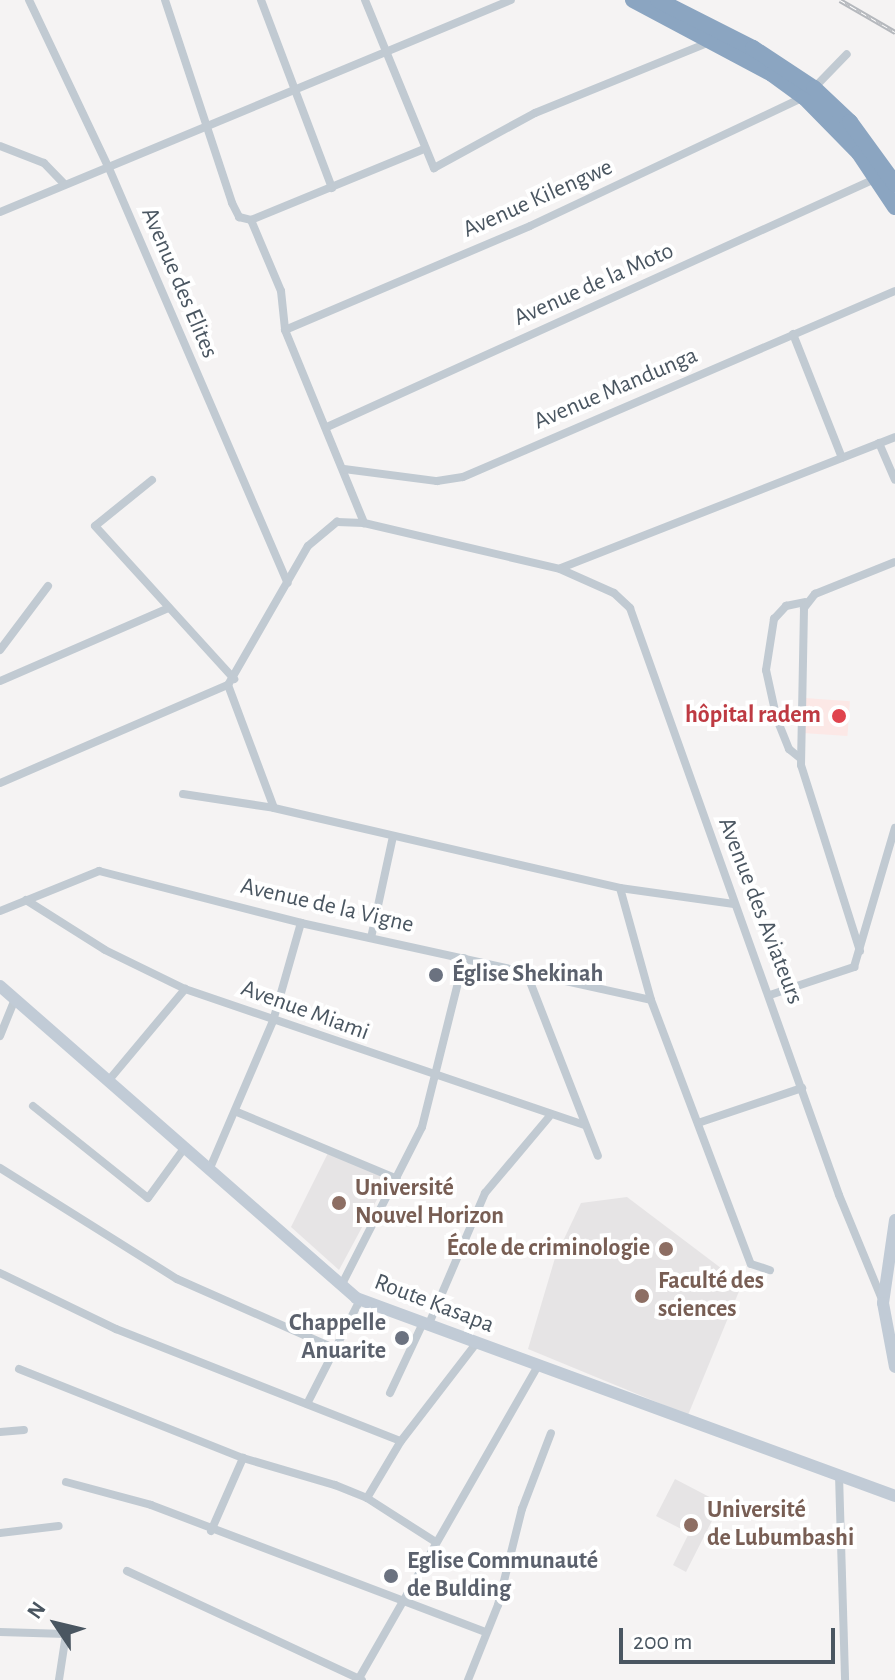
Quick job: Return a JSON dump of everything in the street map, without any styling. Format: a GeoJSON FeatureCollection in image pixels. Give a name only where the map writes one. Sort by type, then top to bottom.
{"type":"FeatureCollection","features":[{"type":"Feature","properties":{"kind":"highway"},"geometry":{"type":"LineString","coordinates":[[633,0],[712,41],[750,54]]}},
{"type":"Feature","properties":{"kind":"highway"},"geometry":{"type":"LineString","coordinates":[[658,0],[750,54],[850,122],[895,184]]}},
{"type":"Feature","properties":{"kind":"highway"},"geometry":{"type":"LineString","coordinates":[[809,92],[878,178],[895,207]]}},
{"type":"Feature","properties":{"kind":"main road","name":"Route Kasapa"},"geometry":{"type":"LineString","coordinates":[[0,986],[360,1300],[475,1345],[895,1496]]}},
{"type":"Feature","properties":{"kind":"main road"},"geometry":{"type":"LineString","coordinates":[[895,1220],[883,1303],[895,1367]]}},
{"type":"Feature","properties":{"kind":"street","name":"Avenue des Elites"},"geometry":{"type":"LineString","coordinates":[[29,0],[108,166],[259,526],[288,583]]}},
{"type":"Feature","properties":{"kind":"street"},"geometry":{"type":"LineString","coordinates":[[165,0],[235,210],[243,220],[251,220],[424,149]]}},
{"type":"Feature","properties":{"kind":"street"},"geometry":{"type":"LineString","coordinates":[[261,0],[332,188]]}},
{"type":"Feature","properties":{"kind":"street"},"geometry":{"type":"LineString","coordinates":[[365,0],[431,166],[437,168],[535,113],[712,41]]}},
{"type":"Feature","properties":{"kind":"street"},"geometry":{"type":"LineString","coordinates":[[0,212],[206,127],[385,48],[511,0]]}},
{"type":"Feature","properties":{"kind":"street","name":"Avenue Kilengwe"},"geometry":{"type":"LineString","coordinates":[[285,330],[544,220],[809,92],[847,54]]}},
{"type":"Feature","properties":{"kind":"street"},"geometry":{"type":"LineString","coordinates":[[0,146],[44,163],[64,184]]}},
{"type":"Feature","properties":{"kind":"street","name":"Avenue de la Moto"},"geometry":{"type":"LineString","coordinates":[[327,427],[878,178]]}},
{"type":"Feature","properties":{"kind":"street"},"geometry":{"type":"LineString","coordinates":[[251,220],[281,291],[285,330],[364,523]]}},
{"type":"Feature","properties":{"kind":"street","name":"Avenue Mandunga"},"geometry":{"type":"LineString","coordinates":[[344,469],[437,481],[463,477],[895,291]]}},
{"type":"Feature","properties":{"kind":"street"},"geometry":{"type":"LineString","coordinates":[[793,334],[842,458]]}},
{"type":"Feature","properties":{"kind":"street"},"geometry":{"type":"LineString","coordinates":[[560,569],[895,437]]}},
{"type":"Feature","properties":{"kind":"street"},"geometry":{"type":"LineString","coordinates":[[879,443],[895,480]]}},
{"type":"Feature","properties":{"kind":"street"},"geometry":{"type":"LineString","coordinates":[[152,480],[95,526],[231,682],[274,808]]}},
{"type":"Feature","properties":{"kind":"street","name":"Avenue des Aviateurs"},"geometry":{"type":"LineString","coordinates":[[231,682],[324,528],[342,521],[364,523],[560,569],[614,593],[630,608],[734,904],[883,1303]]}},
{"type":"Feature","properties":{"kind":"street"},"geometry":{"type":"LineString","coordinates":[[800,758],[789,749],[777,720],[766,670],[774,619],[786,606],[805,602],[895,562]]}},
{"type":"Feature","properties":{"kind":"street"},"geometry":{"type":"LineString","coordinates":[[0,650],[48,586]]}},
{"type":"Feature","properties":{"kind":"street"},"geometry":{"type":"LineString","coordinates":[[805,602],[800,758],[860,951]]}},
{"type":"Feature","properties":{"kind":"street"},"geometry":{"type":"LineString","coordinates":[[0,681],[169,608]]}},
{"type":"Feature","properties":{"kind":"street"},"geometry":{"type":"LineString","coordinates":[[0,783],[231,682]]}},
{"type":"Feature","properties":{"kind":"street"},"geometry":{"type":"LineString","coordinates":[[183,794],[274,808],[620,888],[734,904]]}},
{"type":"Feature","properties":{"kind":"street"},"geometry":{"type":"LineString","coordinates":[[770,995],[849,971],[860,951],[895,828]]}},
{"type":"Feature","properties":{"kind":"street"},"geometry":{"type":"LineString","coordinates":[[371,938],[393,836]]}},
{"type":"Feature","properties":{"kind":"street","name":"Avenue de la Vigne"},"geometry":{"type":"LineString","coordinates":[[0,911],[99,871],[301,923],[651,1000]]}},
{"type":"Feature","properties":{"kind":"street"},"geometry":{"type":"LineString","coordinates":[[620,888],[651,1000],[751,1264],[770,1270]]}},
{"type":"Feature","properties":{"kind":"street","name":"Avenue Miami"},"geometry":{"type":"LineString","coordinates":[[26,900],[127,962],[185,989],[436,1079],[549,1117],[585,1125]]}},
{"type":"Feature","properties":{"kind":"street"},"geometry":{"type":"LineString","coordinates":[[210,1168],[237,1112],[273,1021],[301,923]]}},
{"type":"Feature","properties":{"kind":"street"},"geometry":{"type":"LineString","coordinates":[[341,1286],[422,1127],[464,958]]}},
{"type":"Feature","properties":{"kind":"street"},"geometry":{"type":"LineString","coordinates":[[527,974],[598,1156]]}},
{"type":"Feature","properties":{"kind":"street"},"geometry":{"type":"LineString","coordinates":[[109,1080],[185,989]]}},
{"type":"Feature","properties":{"kind":"street"},"geometry":{"type":"LineString","coordinates":[[0,1036],[15,999]]}},
{"type":"Feature","properties":{"kind":"street"},"geometry":{"type":"LineString","coordinates":[[698,1123],[802,1088]]}},
{"type":"Feature","properties":{"kind":"street"},"geometry":{"type":"LineString","coordinates":[[33,1106],[148,1198],[185,1147]]}},
{"type":"Feature","properties":{"kind":"street"},"geometry":{"type":"LineString","coordinates":[[237,1112],[397,1179]]}},
{"type":"Feature","properties":{"kind":"street"},"geometry":{"type":"LineString","coordinates":[[390,1393],[425,1326],[485,1193],[549,1117]]}},
{"type":"Feature","properties":{"kind":"street"},"geometry":{"type":"LineString","coordinates":[[0,1168],[177,1279],[336,1349]]}},
{"type":"Feature","properties":{"kind":"street"},"geometry":{"type":"LineString","coordinates":[[0,1273],[116,1329],[401,1441]]}},
{"type":"Feature","properties":{"kind":"street"},"geometry":{"type":"LineString","coordinates":[[307,1404],[360,1300]]}},
{"type":"Feature","properties":{"kind":"street"},"geometry":{"type":"LineString","coordinates":[[367,1498],[401,1441],[475,1345]]}},
{"type":"Feature","properties":{"kind":"street"},"geometry":{"type":"LineString","coordinates":[[127,1571],[360,1680],[434,1541],[538,1366]]}},
{"type":"Feature","properties":{"kind":"street"},"geometry":{"type":"LineString","coordinates":[[19,1369],[243,1458],[367,1498],[434,1541]]}},
{"type":"Feature","properties":{"kind":"street"},"geometry":{"type":"LineString","coordinates":[[0,1432],[24,1430]]}},
{"type":"Feature","properties":{"kind":"street"},"geometry":{"type":"LineString","coordinates":[[468,1680],[551,1433]]}},
{"type":"Feature","properties":{"kind":"street"},"geometry":{"type":"LineString","coordinates":[[211,1531],[243,1458]]}},
{"type":"Feature","properties":{"kind":"street"},"geometry":{"type":"LineString","coordinates":[[839,1475],[845,1680]]}},
{"type":"Feature","properties":{"kind":"street"},"geometry":{"type":"LineString","coordinates":[[66,1482],[113,1491],[211,1531],[485,1632]]}},
{"type":"Feature","properties":{"kind":"street"},"geometry":{"type":"LineString","coordinates":[[0,1533],[59,1526]]}},
{"type":"Feature","properties":{"kind":"street"},"geometry":{"type":"LineString","coordinates":[[0,1632],[66,1634],[59,1680]]}},
{"type":"Feature","properties":{"kind":"shaded area","name":"hôpital radem"},"geometry":{"type":"Polygon","coordinates":[[[805,698],[850,701],[847,736],[803,733],[805,698]]]}},
{"type":"Feature","properties":{"kind":"shaded area","name":"Université Nouvel Horizon"},"geometry":{"type":"Polygon","coordinates":[[[328,1153],[388,1179],[339,1270],[291,1227],[328,1153]]]}},
{"type":"Feature","properties":{"kind":"shaded area","name":"Faculté des sciences"},"geometry":{"type":"Polygon","coordinates":[[[627,1197],[742,1284],[688,1415],[528,1349],[555,1258],[581,1203],[627,1197]]]}},
{"type":"Feature","properties":{"kind":"shaded area","name":"Université de Lubumbashi"},"geometry":{"type":"Polygon","coordinates":[[[675,1479],[721,1503],[686,1572],[673,1565],[689,1533],[656,1516],[675,1479]]]}},
{"type":"Feature","properties":{"kind":"railway"},"geometry":{"type":"LineString","coordinates":[[840,0],[895,32]]}},
{"type":"Feature","properties":{"kind":"place","name":"hôpital radem"},"geometry":{"type":"Point","coordinates":[839,716]}},
{"type":"Feature","properties":{"kind":"place","name":"Église Shekinah"},"geometry":{"type":"Point","coordinates":[436,975]}},
{"type":"Feature","properties":{"kind":"place","name":"Université Nouvel Horizon"},"geometry":{"type":"Point","coordinates":[339,1203]}},
{"type":"Feature","properties":{"kind":"place","name":"École de criminologie"},"geometry":{"type":"Point","coordinates":[666,1249]}},
{"type":"Feature","properties":{"kind":"place","name":"Faculté des sciences"},"geometry":{"type":"Point","coordinates":[642,1296]}},
{"type":"Feature","properties":{"kind":"place","name":"Chappelle Anuarite"},"geometry":{"type":"Point","coordinates":[402,1338]}},
{"type":"Feature","properties":{"kind":"place","name":"Université de Lubumbashi"},"geometry":{"type":"Point","coordinates":[691,1525]}},
{"type":"Feature","properties":{"kind":"place","name":"Eglise Communauté de Bulding"},"geometry":{"type":"Point","coordinates":[391,1576]}}]}
